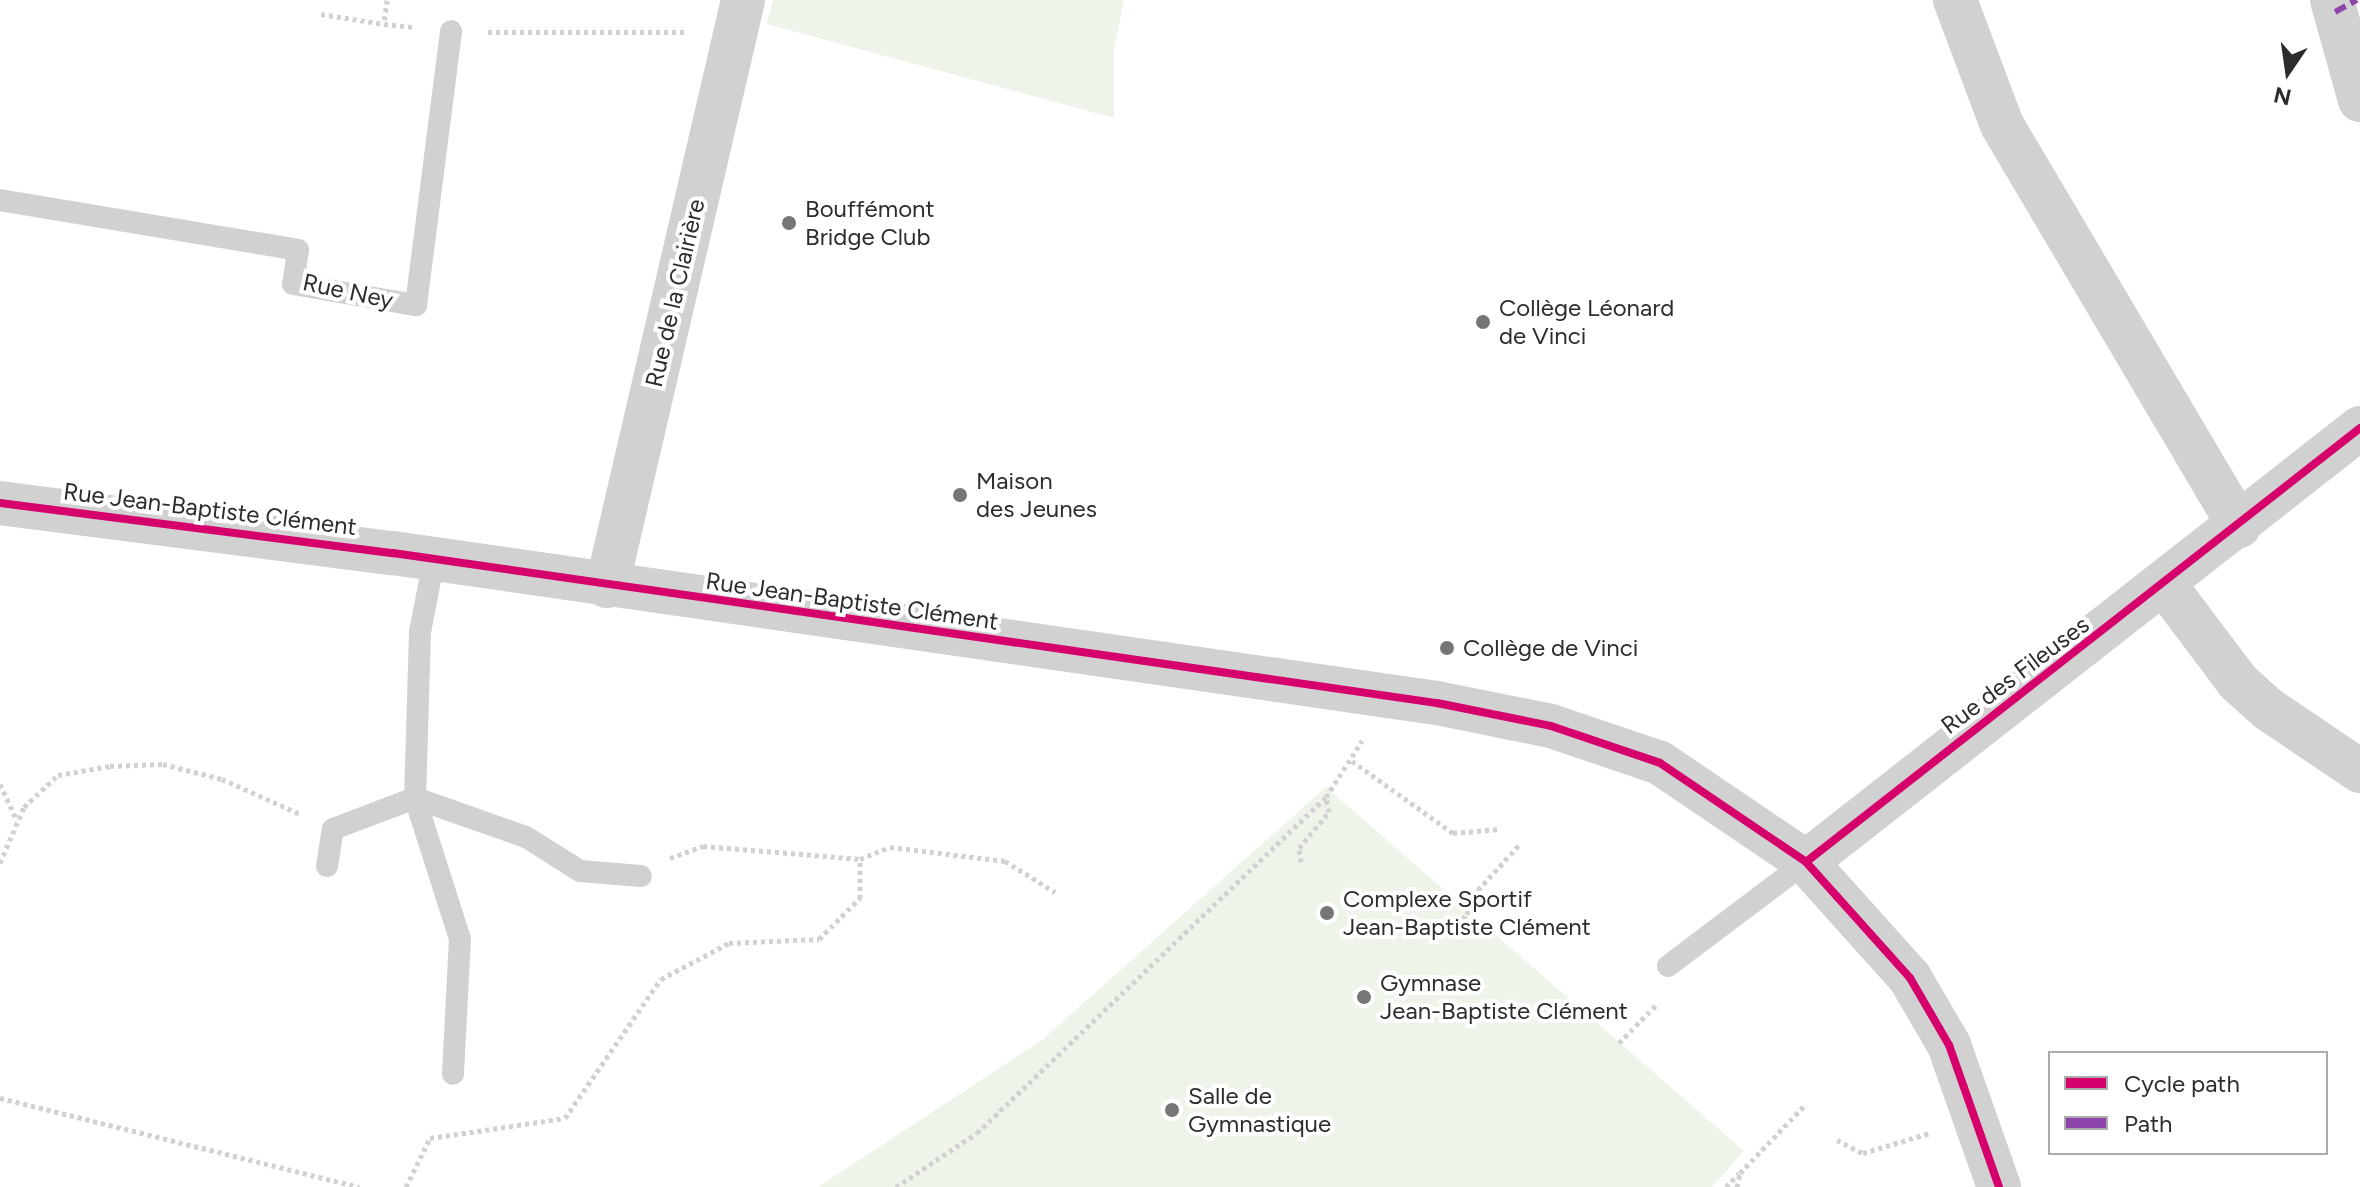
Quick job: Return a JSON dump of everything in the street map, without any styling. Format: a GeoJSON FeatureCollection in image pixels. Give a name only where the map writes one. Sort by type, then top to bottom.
{"type":"FeatureCollection","features":[{"type":"Feature","properties":{"kind":"street"},"geometry":{"type":"LineString","coordinates":[[1955,0],[2002,125],[2239,526]]}},
{"type":"Feature","properties":{"kind":"street"},"geometry":{"type":"LineString","coordinates":[[2332,0],[2360,100]]}},
{"type":"Feature","properties":{"kind":"street","name":"Rue de la Clairière"},"geometry":{"type":"LineString","coordinates":[[607,586],[740,11]]}},
{"type":"Feature","properties":{"kind":"street","name":"Rue des Fileuses"},"geometry":{"type":"LineString","coordinates":[[1806,862],[2165,585],[2360,428]]}},
{"type":"Feature","properties":{"kind":"street","name":"Rue Jean-Baptiste Clément"},"geometry":{"type":"LineString","coordinates":[[0,503],[434,560],[1374,694],[1551,726],[1660,763],[1806,862],[1910,978],[1949,1045],[1978,1120],[1999,1187]]}},
{"type":"Feature","properties":{"kind":"street"},"geometry":{"type":"LineString","coordinates":[[2165,585],[2238,682],[2268,709],[2360,771]]}},
{"type":"Feature","properties":{"kind":"lane","name":"Rue Ney"},"geometry":{"type":"LineString","coordinates":[[0,200],[298,250],[293,284],[416,305],[451,31]]}},
{"type":"Feature","properties":{"kind":"lane"},"geometry":{"type":"LineString","coordinates":[[434,560],[420,632],[415,798],[460,939],[453,1074]]}},
{"type":"Feature","properties":{"kind":"lane"},"geometry":{"type":"LineString","coordinates":[[327,866],[333,829],[415,798],[526,837],[580,871],[641,876]]}},
{"type":"Feature","properties":{"kind":"lane"},"geometry":{"type":"LineString","coordinates":[[1668,966],[1806,862]]}},
{"type":"Feature","properties":{"kind":"path"},"geometry":{"type":"LineString","coordinates":[[384,24],[387,0]]}},
{"type":"Feature","properties":{"kind":"path"},"geometry":{"type":"LineString","coordinates":[[321,14],[451,31],[646,35],[740,11]]}},
{"type":"Feature","properties":{"kind":"path"},"geometry":{"type":"LineString","coordinates":[[896,1187],[977,1133],[1326,797],[1352,761],[1374,694]]}},
{"type":"Feature","properties":{"kind":"path"},"geometry":{"type":"LineString","coordinates":[[1352,761],[1453,833],[1499,829]]}},
{"type":"Feature","properties":{"kind":"path"},"geometry":{"type":"LineString","coordinates":[[0,863],[24,807],[58,775],[163,764],[222,779],[333,829]]}},
{"type":"Feature","properties":{"kind":"path"},"geometry":{"type":"LineString","coordinates":[[0,784],[18,821]]}},
{"type":"Feature","properties":{"kind":"path"},"geometry":{"type":"LineString","coordinates":[[1301,862],[1299,848],[1329,812],[1326,797]]}},
{"type":"Feature","properties":{"kind":"path"},"geometry":{"type":"LineString","coordinates":[[1447,937],[1467,914],[1478,890],[1519,845]]}},
{"type":"Feature","properties":{"kind":"path"},"geometry":{"type":"LineString","coordinates":[[641,876],[676,854],[703,846],[860,859],[890,847],[1005,861],[1055,892]]}},
{"type":"Feature","properties":{"kind":"path"},"geometry":{"type":"LineString","coordinates":[[406,1187],[430,1138],[565,1118],[661,979],[729,943],[819,939],[860,898],[860,859]]}},
{"type":"Feature","properties":{"kind":"path"},"geometry":{"type":"LineString","coordinates":[[1619,1043],[1660,1001]]}},
{"type":"Feature","properties":{"kind":"path"},"geometry":{"type":"LineString","coordinates":[[0,1098],[359,1187]]}},
{"type":"Feature","properties":{"kind":"path"},"geometry":{"type":"LineString","coordinates":[[1726,1187],[1805,1105]]}},
{"type":"Feature","properties":{"kind":"path"},"geometry":{"type":"LineString","coordinates":[[1837,1140],[1863,1153],[1978,1120]]}},
{"type":"Feature","properties":{"kind":"path"},"geometry":{"type":"LineString","coordinates":[[1737,1187],[1740,1173]]}},
{"type":"Feature","properties":{"kind":"shaded area"},"geometry":{"type":"Polygon","coordinates":[[[773,0],[1124,0],[1114,49],[1114,118],[767,24],[773,0]]]}},
{"type":"Feature","properties":{"kind":"shaded area","name":"Complexe Sportif Jean-Baptiste Clément"},"geometry":{"type":"Polygon","coordinates":[[[1326,787],[1744,1151],[1712,1187],[818,1187],[1042,1040],[1326,787]]]}},
{"type":"Feature","properties":{"kind":"marked path"},"geometry":{"type":"LineString","coordinates":[[2335,12],[2357,0]]}},
{"type":"Feature","properties":{"kind":"cycle path"},"geometry":{"type":"LineString","coordinates":[[1806,862],[2360,428]]}},
{"type":"Feature","properties":{"kind":"cycle path"},"geometry":{"type":"LineString","coordinates":[[0,503],[393,553],[1437,703],[1551,726],[1660,763],[1806,862],[1910,978],[1949,1045],[1999,1187]]}},
{"type":"Feature","properties":{"kind":"place","name":"Bouffémont Bridge Club"},"geometry":{"type":"Point","coordinates":[789,223]}},
{"type":"Feature","properties":{"kind":"place","name":"Collège Léonard de Vinci"},"geometry":{"type":"Point","coordinates":[1483,322]}},
{"type":"Feature","properties":{"kind":"place","name":"Maison des Jeunes"},"geometry":{"type":"Point","coordinates":[960,495]}},
{"type":"Feature","properties":{"kind":"place","name":"Collège de Vinci"},"geometry":{"type":"Point","coordinates":[1447,648]}},
{"type":"Feature","properties":{"kind":"place","name":"Complexe Sportif Jean-Baptiste Clément"},"geometry":{"type":"Point","coordinates":[1327,913]}},
{"type":"Feature","properties":{"kind":"place","name":"Gymnase Jean-Baptiste Clément"},"geometry":{"type":"Point","coordinates":[1364,997]}},
{"type":"Feature","properties":{"kind":"place","name":"Salle de Gymnastique"},"geometry":{"type":"Point","coordinates":[1172,1110]}}]}
